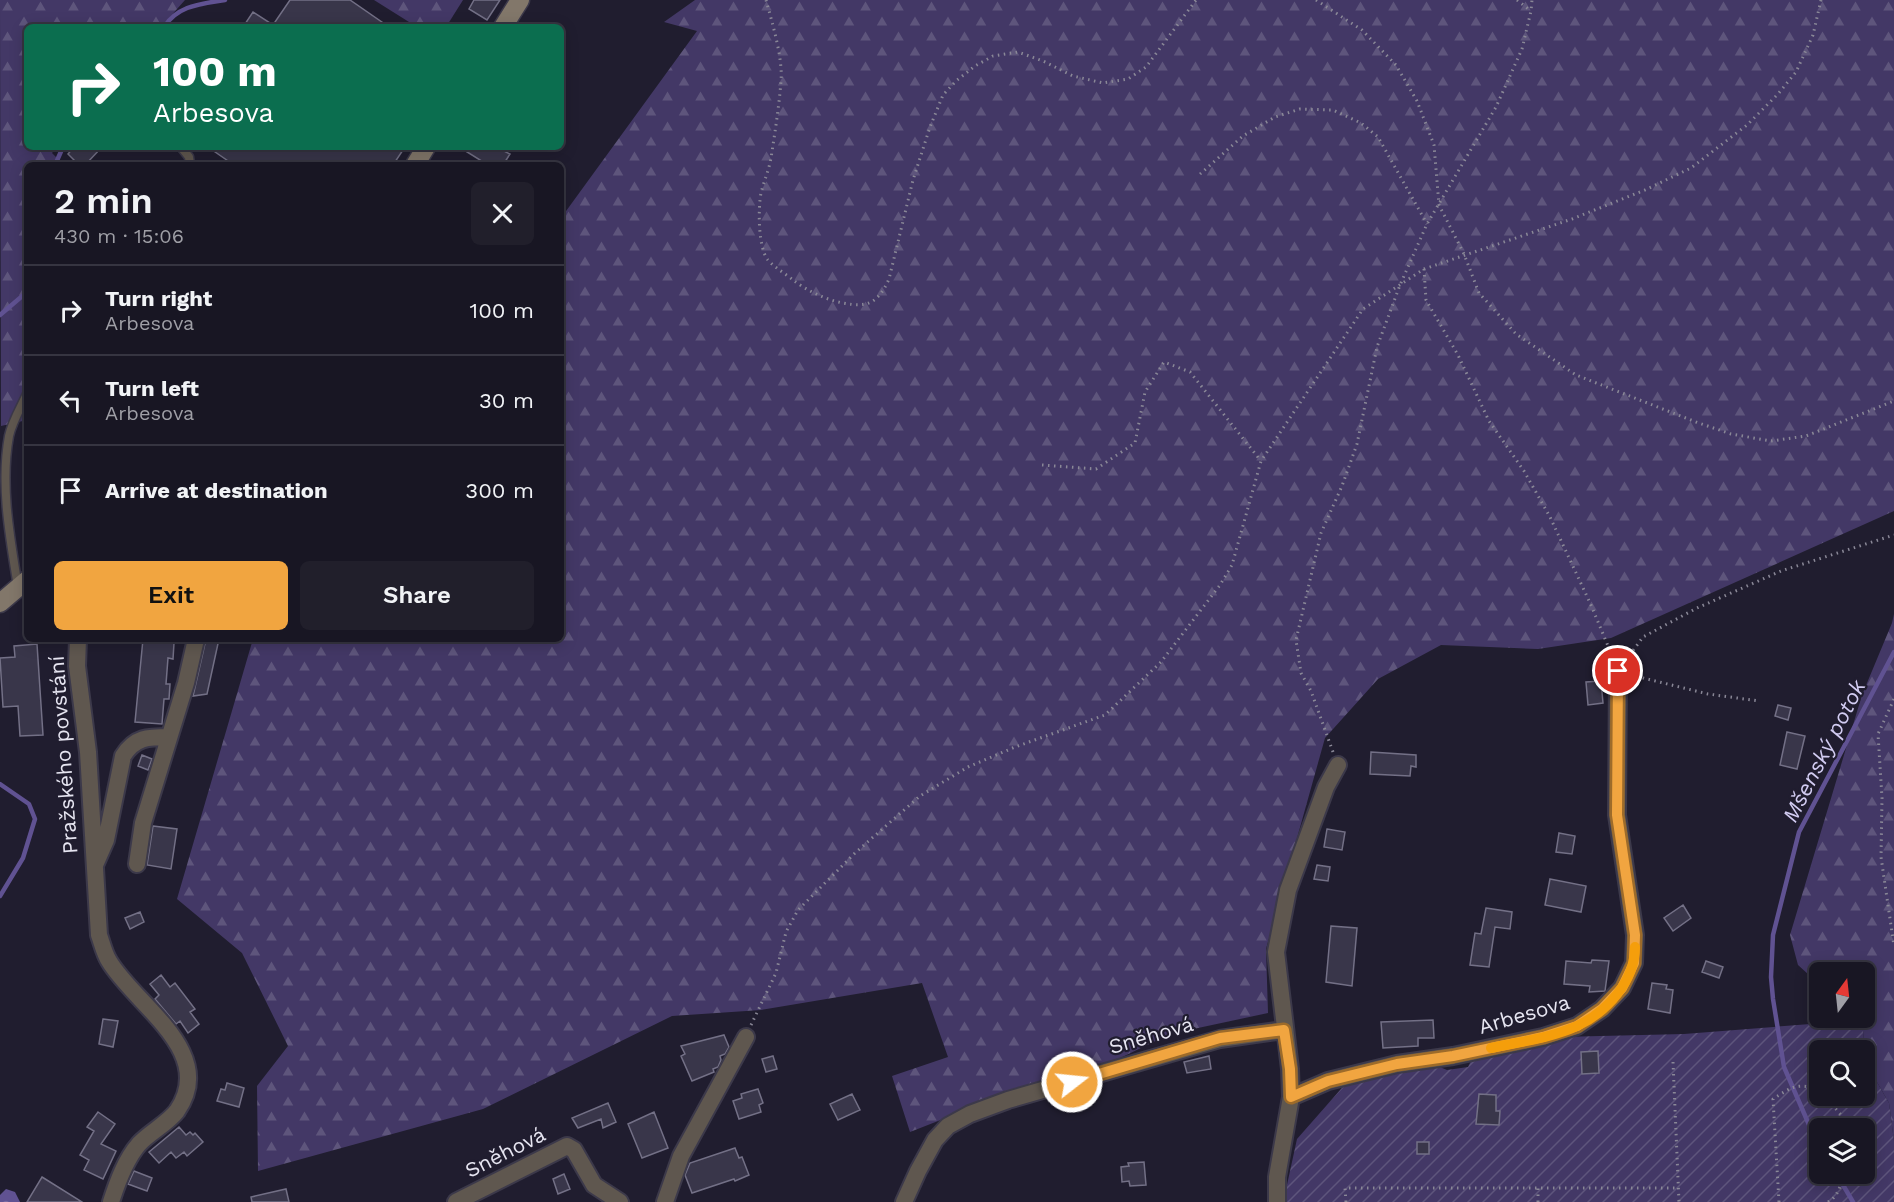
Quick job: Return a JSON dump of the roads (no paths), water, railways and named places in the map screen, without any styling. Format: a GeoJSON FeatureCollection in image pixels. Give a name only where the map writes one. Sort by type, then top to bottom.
{"type":"FeatureCollection","features":[{"type":"Feature","properties":{"kind":"street"},"geometry":{"type":"LineString","coordinates":[[505,24],[520,0]]}},
{"type":"Feature","properties":{"kind":"street"},"geometry":{"type":"LineString","coordinates":[[0,603],[23,584]]}},
{"type":"Feature","properties":{"kind":"street","name":"Pražského povstání"},"geometry":{"type":"LineString","coordinates":[[78,642],[77,666],[88,752],[99,935],[109,961],[177,1042],[189,1070],[187,1092],[176,1112],[137,1146],[119,1178],[111,1202]]}},
{"type":"Feature","properties":{"kind":"street"},"geometry":{"type":"LineString","coordinates":[[137,864],[143,823],[186,683],[195,642]]}},
{"type":"Feature","properties":{"kind":"street","name":"Arbesova"},"geometry":{"type":"LineString","coordinates":[[1291,1097],[1328,1081],[1397,1064],[1453,1056],[1543,1037],[1577,1026],[1602,1009],[1622,988],[1634,963],[1635,935],[1617,815],[1618,671]]}},
{"type":"Feature","properties":{"kind":"street","name":"Pražského povstání"},"geometry":{"type":"LineString","coordinates":[[94,867],[106,840],[123,756],[130,745],[147,737],[169,737]]}},
{"type":"Feature","properties":{"kind":"street"},"geometry":{"type":"LineString","coordinates":[[1277,1202],[1276,1177],[1291,1097],[1290,1069],[1276,952],[1288,890],[1326,787],[1338,765]]}},
{"type":"Feature","properties":{"kind":"street","name":"Sněhová"},"geometry":{"type":"LineString","coordinates":[[904,1202],[935,1140],[948,1126],[970,1114],[1008,1100],[1220,1038],[1284,1030]]}},
{"type":"Feature","properties":{"kind":"street"},"geometry":{"type":"LineString","coordinates":[[665,1202],[681,1156],[746,1037]]}},
{"type":"Feature","properties":{"kind":"street","name":"Sněhová"},"geometry":{"type":"LineString","coordinates":[[456,1202],[567,1146],[574,1150],[594,1185],[620,1202]]}},
{"type":"Feature","properties":{"kind":"lane"},"geometry":{"type":"LineString","coordinates":[[23,584],[9,527],[6,470],[9,434],[24,400]]}},
{"type":"Feature","properties":{"kind":"water"},"geometry":{"type":"Polygon","coordinates":[[[6,1189],[15,1192],[20,1202],[0,1202],[0,1195],[6,1189]]]}},
{"type":"Feature","properties":{"kind":"waterway"},"geometry":{"type":"LineString","coordinates":[[167,24],[183,10],[199,4],[225,0]]}},
{"type":"Feature","properties":{"kind":"waterway"},"geometry":{"type":"LineString","coordinates":[[56,162],[62,150]]}},
{"type":"Feature","properties":{"kind":"waterway"},"geometry":{"type":"LineString","coordinates":[[0,315],[24,295]]}},
{"type":"Feature","properties":{"kind":"waterway","name":"Mšenský potok"},"geometry":{"type":"LineString","coordinates":[[1809,1125],[1784,1067],[1771,977],[1773,935],[1799,832],[1894,652]]}},
{"type":"Feature","properties":{"kind":"waterway"},"geometry":{"type":"LineString","coordinates":[[0,784],[29,804],[35,819],[23,858],[0,896]]}},
{"type":"Feature","properties":{"kind":"waterway","name":"Mšenský potok"},"geometry":{"type":"LineString","coordinates":[[1842,1184],[1853,1202]]}}]}
